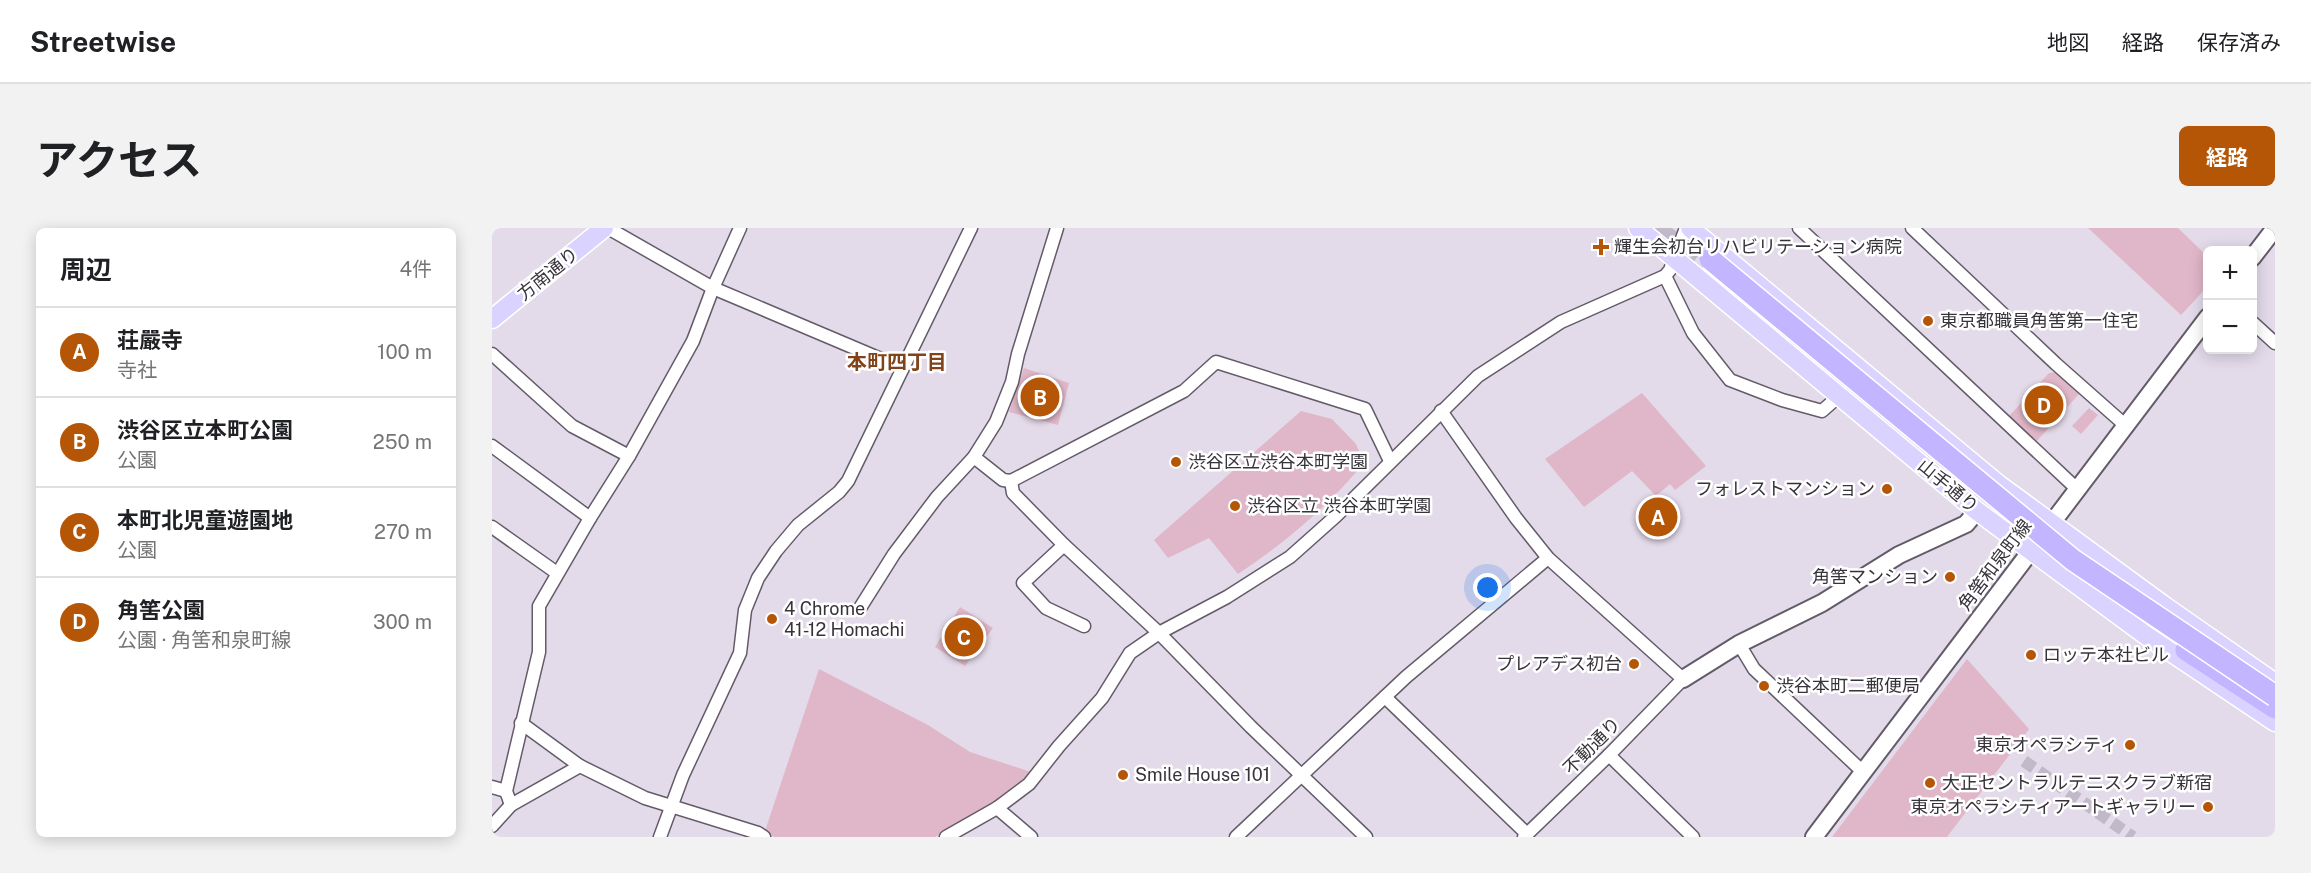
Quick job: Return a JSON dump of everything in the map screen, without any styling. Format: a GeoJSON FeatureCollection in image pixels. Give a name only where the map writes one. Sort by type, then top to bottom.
{"type":"FeatureCollection","features":[{"type":"Feature","properties":{"kind":"highway"},"geometry":{"type":"LineString","coordinates":[[2275,696],[2073,560],[1707,262],[2068,567],[2186,650],[2275,708]]}},
{"type":"Feature","properties":{"kind":"main road","name":"方南通り"},"geometry":{"type":"LineString","coordinates":[[492,319],[606,228]]}},
{"type":"Feature","properties":{"kind":"main road","name":"山手通り"},"geometry":{"type":"LineString","coordinates":[[1638,228],[1977,511],[2144,634],[2275,722]]}},
{"type":"Feature","properties":{"kind":"main road","name":"山手通り"},"geometry":{"type":"LineString","coordinates":[[1688,228],[1998,484],[2275,683]]}},
{"type":"Feature","properties":{"kind":"main road"},"geometry":{"type":"LineString","coordinates":[[2257,253],[2275,228]]}},
{"type":"Feature","properties":{"kind":"main road","name":"角筈和泉町線"},"geometry":{"type":"LineString","coordinates":[[1814,837],[2203,324]]}},
{"type":"Feature","properties":{"kind":"main road"},"geometry":{"type":"LineString","coordinates":[[1683,679],[1739,644],[1822,603],[1899,555],[1966,524],[1977,511]]}},
{"type":"Feature","properties":{"kind":"street"},"geometry":{"type":"LineString","coordinates":[[606,228],[713,288],[902,368]]}},
{"type":"Feature","properties":{"kind":"street"},"geometry":{"type":"LineString","coordinates":[[511,805],[506,791],[538,652],[539,606],[590,518],[630,456],[693,341],[713,288],[740,228]]}},
{"type":"Feature","properties":{"kind":"street"},"geometry":{"type":"LineString","coordinates":[[660,837],[683,775],[740,653],[745,610],[758,578],[776,551],[798,525],[839,492],[848,481],[971,228]]}},
{"type":"Feature","properties":{"kind":"street"},"geometry":{"type":"LineString","coordinates":[[861,608],[894,554],[937,497],[974,457],[996,422],[1012,382],[1018,354],[1057,228]]}},
{"type":"Feature","properties":{"kind":"street"},"geometry":{"type":"LineString","coordinates":[[946,837],[997,808],[1029,784],[1059,746],[1102,699],[1130,653],[1159,633],[1227,597],[1290,557],[1336,516],[1478,376],[1562,322],[1665,276],[1670,270],[1688,228]]}},
{"type":"Feature","properties":{"kind":"street"},"geometry":{"type":"LineString","coordinates":[[1799,228],[2077,489]]}},
{"type":"Feature","properties":{"kind":"street"},"geometry":{"type":"LineString","coordinates":[[1912,228],[2056,364],[2125,425]]}},
{"type":"Feature","properties":{"kind":"street"},"geometry":{"type":"LineString","coordinates":[[1665,276],[1693,333],[1730,380],[1822,411],[1839,396]]}},
{"type":"Feature","properties":{"kind":"street"},"geometry":{"type":"LineString","coordinates":[[2257,326],[2275,343]]}},
{"type":"Feature","properties":{"kind":"street"},"geometry":{"type":"LineString","coordinates":[[492,354],[572,426],[630,456]]}},
{"type":"Feature","properties":{"kind":"street"},"geometry":{"type":"LineString","coordinates":[[974,457],[1003,480],[1011,481],[1184,391],[1216,362],[1365,409],[1390,461]]}},
{"type":"Feature","properties":{"kind":"street"},"geometry":{"type":"LineString","coordinates":[[1441,411],[1516,518],[1548,558],[1683,679]]}},
{"type":"Feature","properties":{"kind":"street"},"geometry":{"type":"LineString","coordinates":[[492,446],[590,518]]}},
{"type":"Feature","properties":{"kind":"street"},"geometry":{"type":"LineString","coordinates":[[1011,481],[1013,492],[1064,545],[1159,633],[1301,776],[1366,837]]}},
{"type":"Feature","properties":{"kind":"street"},"geometry":{"type":"LineString","coordinates":[[492,527],[557,573]]}},
{"type":"Feature","properties":{"kind":"street"},"geometry":{"type":"LineString","coordinates":[[1064,545],[1023,584],[1046,608],[1084,626]]}},
{"type":"Feature","properties":{"kind":"street"},"geometry":{"type":"LineString","coordinates":[[1236,837],[1386,697],[1548,558]]}},
{"type":"Feature","properties":{"kind":"street"},"geometry":{"type":"LineString","coordinates":[[1739,644],[1754,669],[1863,772]]}},
{"type":"Feature","properties":{"kind":"street","name":"不動通り"},"geometry":{"type":"LineString","coordinates":[[1526,836],[1683,679]]}},
{"type":"Feature","properties":{"kind":"street"},"geometry":{"type":"LineString","coordinates":[[1386,697],[1526,836]]}},
{"type":"Feature","properties":{"kind":"street"},"geometry":{"type":"LineString","coordinates":[[521,723],[580,766],[645,798],[758,833],[764,837]]}},
{"type":"Feature","properties":{"kind":"street"},"geometry":{"type":"LineString","coordinates":[[1609,755],[1693,837]]}},
{"type":"Feature","properties":{"kind":"street"},"geometry":{"type":"LineString","coordinates":[[492,826],[511,805],[580,766]]}},
{"type":"Feature","properties":{"kind":"street"},"geometry":{"type":"LineString","coordinates":[[492,787],[506,791]]}},
{"type":"Feature","properties":{"kind":"street"},"geometry":{"type":"LineString","coordinates":[[997,808],[1031,837]]}},
{"type":"Feature","properties":{"kind":"shaded area"},"geometry":{"type":"Polygon","coordinates":[[[2088,228],[2178,228],[2203,252],[2203,291],[2181,315],[2088,228]]]}},
{"type":"Feature","properties":{"kind":"shaded area"},"geometry":{"type":"Polygon","coordinates":[[[1024,368],[1069,383],[1058,425],[1009,412],[1024,368]]]}},
{"type":"Feature","properties":{"kind":"shaded area"},"geometry":{"type":"Polygon","coordinates":[[[2057,372],[2079,394],[2036,442],[2009,421],[2010,415],[2049,373],[2057,372]]]}},
{"type":"Feature","properties":{"kind":"shaded area"},"geometry":{"type":"Polygon","coordinates":[[[1642,393],[1706,466],[1675,490],[1670,484],[1656,496],[1632,471],[1584,507],[1545,459],[1642,393]]]}},
{"type":"Feature","properties":{"kind":"shaded area"},"geometry":{"type":"Polygon","coordinates":[[[2089,408],[2098,415],[2081,434],[2072,426],[2089,408]]]}},
{"type":"Feature","properties":{"kind":"shaded area"},"geometry":{"type":"Polygon","coordinates":[[[1301,411],[1332,419],[1356,444],[1364,463],[1350,479],[1305,523],[1238,574],[1209,538],[1168,558],[1154,540],[1301,411]]]}},
{"type":"Feature","properties":{"kind":"shaded area"},"geometry":{"type":"Polygon","coordinates":[[[960,607],[993,628],[965,666],[935,647],[960,607]]]}},
{"type":"Feature","properties":{"kind":"shaded area","name":"大正セントラルテニスクラブ新宿"},"geometry":{"type":"Polygon","coordinates":[[[1967,659],[2029,729],[1947,837],[1832,837],[1967,659]]]}},
{"type":"Feature","properties":{"kind":"shaded area"},"geometry":{"type":"Polygon","coordinates":[[[819,669],[928,725],[970,752],[1031,772],[1006,795],[935,837],[774,837],[765,831],[819,669]]]}},
{"type":"Feature","properties":{"kind":"tunnel"},"geometry":{"type":"LineString","coordinates":[[1654,228],[1704,265]]}},
{"type":"Feature","properties":{"kind":"tunnel"},"geometry":{"type":"LineString","coordinates":[[2024,761],[2133,837]]}},
{"type":"Feature","properties":{"kind":"place","name":"輝生会初台リハビリテーション病院"},"geometry":{"type":"Point","coordinates":[1601,247]}},
{"type":"Feature","properties":{"kind":"place","name":"東京都職員角筈第一住宅"},"geometry":{"type":"Point","coordinates":[1928,321]}},
{"type":"Feature","properties":{"kind":"place","name":"渋谷区立本町公園"},"geometry":{"type":"Point","coordinates":[1040,397]}},
{"type":"Feature","properties":{"kind":"place","name":"角筈公園"},"geometry":{"type":"Point","coordinates":[2044,405]}},
{"type":"Feature","properties":{"kind":"place","name":"渋谷区立渋谷本町学園"},"geometry":{"type":"Point","coordinates":[1176,462]}},
{"type":"Feature","properties":{"kind":"place","name":"フォレストマンション"},"geometry":{"type":"Point","coordinates":[1887,489]}},
{"type":"Feature","properties":{"kind":"place","name":"渋谷区立 渋谷本町学園"},"geometry":{"type":"Point","coordinates":[1235,506]}},
{"type":"Feature","properties":{"kind":"place","name":"荘嚴寺"},"geometry":{"type":"Point","coordinates":[1658,517]}},
{"type":"Feature","properties":{"kind":"place","name":"角筈マンション"},"geometry":{"type":"Point","coordinates":[1950,577]}},
{"type":"Feature","properties":{"kind":"place","name":"4 Chrome 41-12 Homachi"},"geometry":{"type":"Point","coordinates":[772,619]}},
{"type":"Feature","properties":{"kind":"place","name":"本町北児童遊園地"},"geometry":{"type":"Point","coordinates":[964,637]}},
{"type":"Feature","properties":{"kind":"place","name":"ロッテ本社ビル"},"geometry":{"type":"Point","coordinates":[2031,655]}},
{"type":"Feature","properties":{"kind":"place","name":"プレアデス初台"},"geometry":{"type":"Point","coordinates":[1634,664]}},
{"type":"Feature","properties":{"kind":"place","name":"渋谷本町二郵便局"},"geometry":{"type":"Point","coordinates":[1764,686]}},
{"type":"Feature","properties":{"kind":"place","name":"東京オペラシティ"},"geometry":{"type":"Point","coordinates":[2130,745]}},
{"type":"Feature","properties":{"kind":"place","name":"Smile House 101"},"geometry":{"type":"Point","coordinates":[1123,775]}},
{"type":"Feature","properties":{"kind":"place","name":"大正セントラルテニスクラブ新宿"},"geometry":{"type":"Point","coordinates":[1930,783]}},
{"type":"Feature","properties":{"kind":"place","name":"東京オペラシティアートギャラリー"},"geometry":{"type":"Point","coordinates":[2208,807]}},
{"type":"Feature","properties":{"kind":"district","name":"本町四丁目"},"geometry":{"type":"Point","coordinates":[897,362]}}]}
